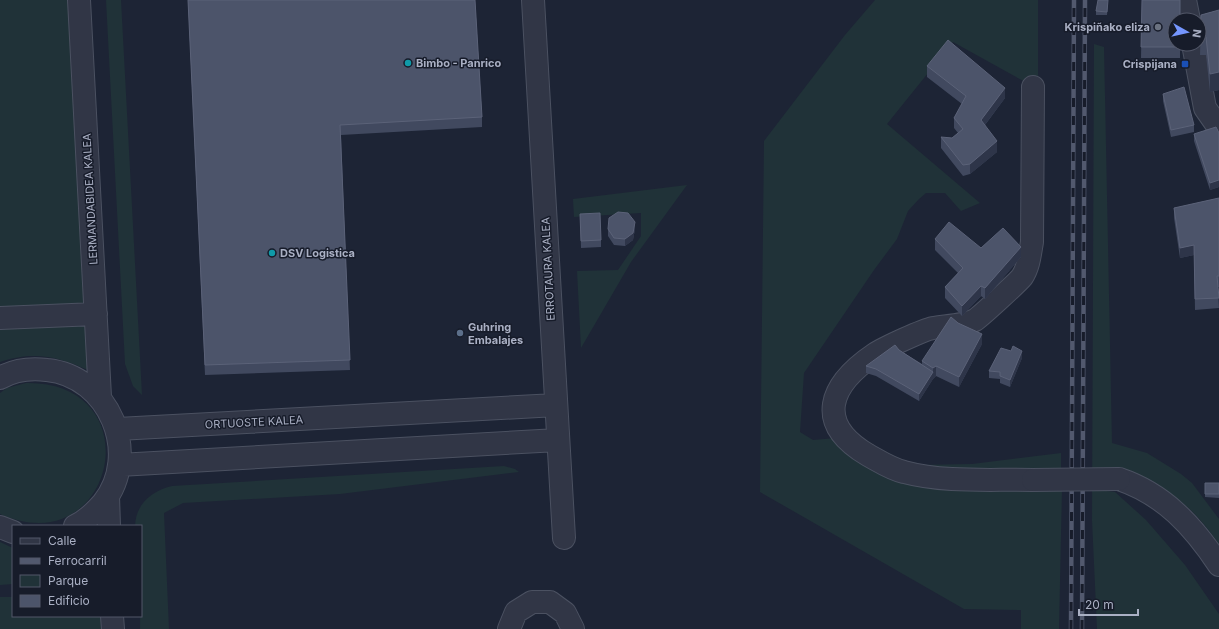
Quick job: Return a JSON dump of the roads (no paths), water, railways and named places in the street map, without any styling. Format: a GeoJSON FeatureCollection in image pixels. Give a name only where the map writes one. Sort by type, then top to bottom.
{"type":"FeatureCollection","features":[{"type":"Feature","properties":{"kind":"street","name":"LERMANDABIDEA KALEA"},"geometry":{"type":"LineString","coordinates":[[79,0],[100,397]]}},
{"type":"Feature","properties":{"kind":"street","name":"ERROTAURA KALEA"},"geometry":{"type":"LineString","coordinates":[[533,0],[564,538]]}},
{"type":"Feature","properties":{"kind":"street"},"geometry":{"type":"LineString","coordinates":[[1185,0],[1187,12]]}},
{"type":"Feature","properties":{"kind":"street"},"geometry":{"type":"LineString","coordinates":[[1195,52],[1219,128]]}},
{"type":"Feature","properties":{"kind":"street"},"geometry":{"type":"LineString","coordinates":[[1033,87],[1032,242],[1028,262],[1022,277],[975,320],[931,328],[876,353],[851,374],[839,389],[833,405],[834,420],[842,436],[857,448],[880,462],[903,472],[956,479],[1119,479],[1139,486],[1159,498],[1182,518],[1203,541],[1219,564]]}},
{"type":"Feature","properties":{"kind":"street"},"geometry":{"type":"LineString","coordinates":[[0,318],[96,314]]}},
{"type":"Feature","properties":{"kind":"street"},"geometry":{"type":"LineString","coordinates":[[0,378],[8,373],[33,368],[58,371],[81,381],[100,397],[108,407],[118,429],[119,465],[115,482],[108,496],[95,512],[76,525]]}},
{"type":"Feature","properties":{"kind":"street","name":"ORTUOSTE KALEA"},"geometry":{"type":"LineString","coordinates":[[118,429],[556,406]]}},
{"type":"Feature","properties":{"kind":"street"},"geometry":{"type":"LineString","coordinates":[[391,414],[392,449]]}},
{"type":"Feature","properties":{"kind":"street"},"geometry":{"type":"LineString","coordinates":[[119,465],[558,440]]}},
{"type":"Feature","properties":{"kind":"street"},"geometry":{"type":"LineString","coordinates":[[108,496],[109,525]]}},
{"type":"Feature","properties":{"kind":"street"},"geometry":{"type":"LineString","coordinates":[[0,527],[12,532]]}},
{"type":"Feature","properties":{"kind":"street"},"geometry":{"type":"LineString","coordinates":[[509,629],[516,612],[532,602],[550,602],[566,613],[573,629]]}},
{"type":"Feature","properties":{"kind":"street"},"geometry":{"type":"LineString","coordinates":[[112,617],[113,629]]}},
{"type":"Feature","properties":{"kind":"railway"},"geometry":{"type":"LineString","coordinates":[[1071,629],[1074,0]]}},
{"type":"Feature","properties":{"kind":"railway"},"geometry":{"type":"LineString","coordinates":[[1082,629],[1085,0]]}},
{"type":"Feature","properties":{"kind":"place","name":"Krispiñako eliza"},"geometry":{"type":"Point","coordinates":[1158,27]}},
{"type":"Feature","properties":{"kind":"place","name":"Bimbo - Panrico"},"geometry":{"type":"Point","coordinates":[408,63]}},
{"type":"Feature","properties":{"kind":"place","name":"Crispijana"},"geometry":{"type":"Point","coordinates":[1185,64]}},
{"type":"Feature","properties":{"kind":"place","name":"DSV Logistica"},"geometry":{"type":"Point","coordinates":[272,253]}},
{"type":"Feature","properties":{"kind":"place","name":"Guhring Embalajes"},"geometry":{"type":"Point","coordinates":[460,333]}}]}
